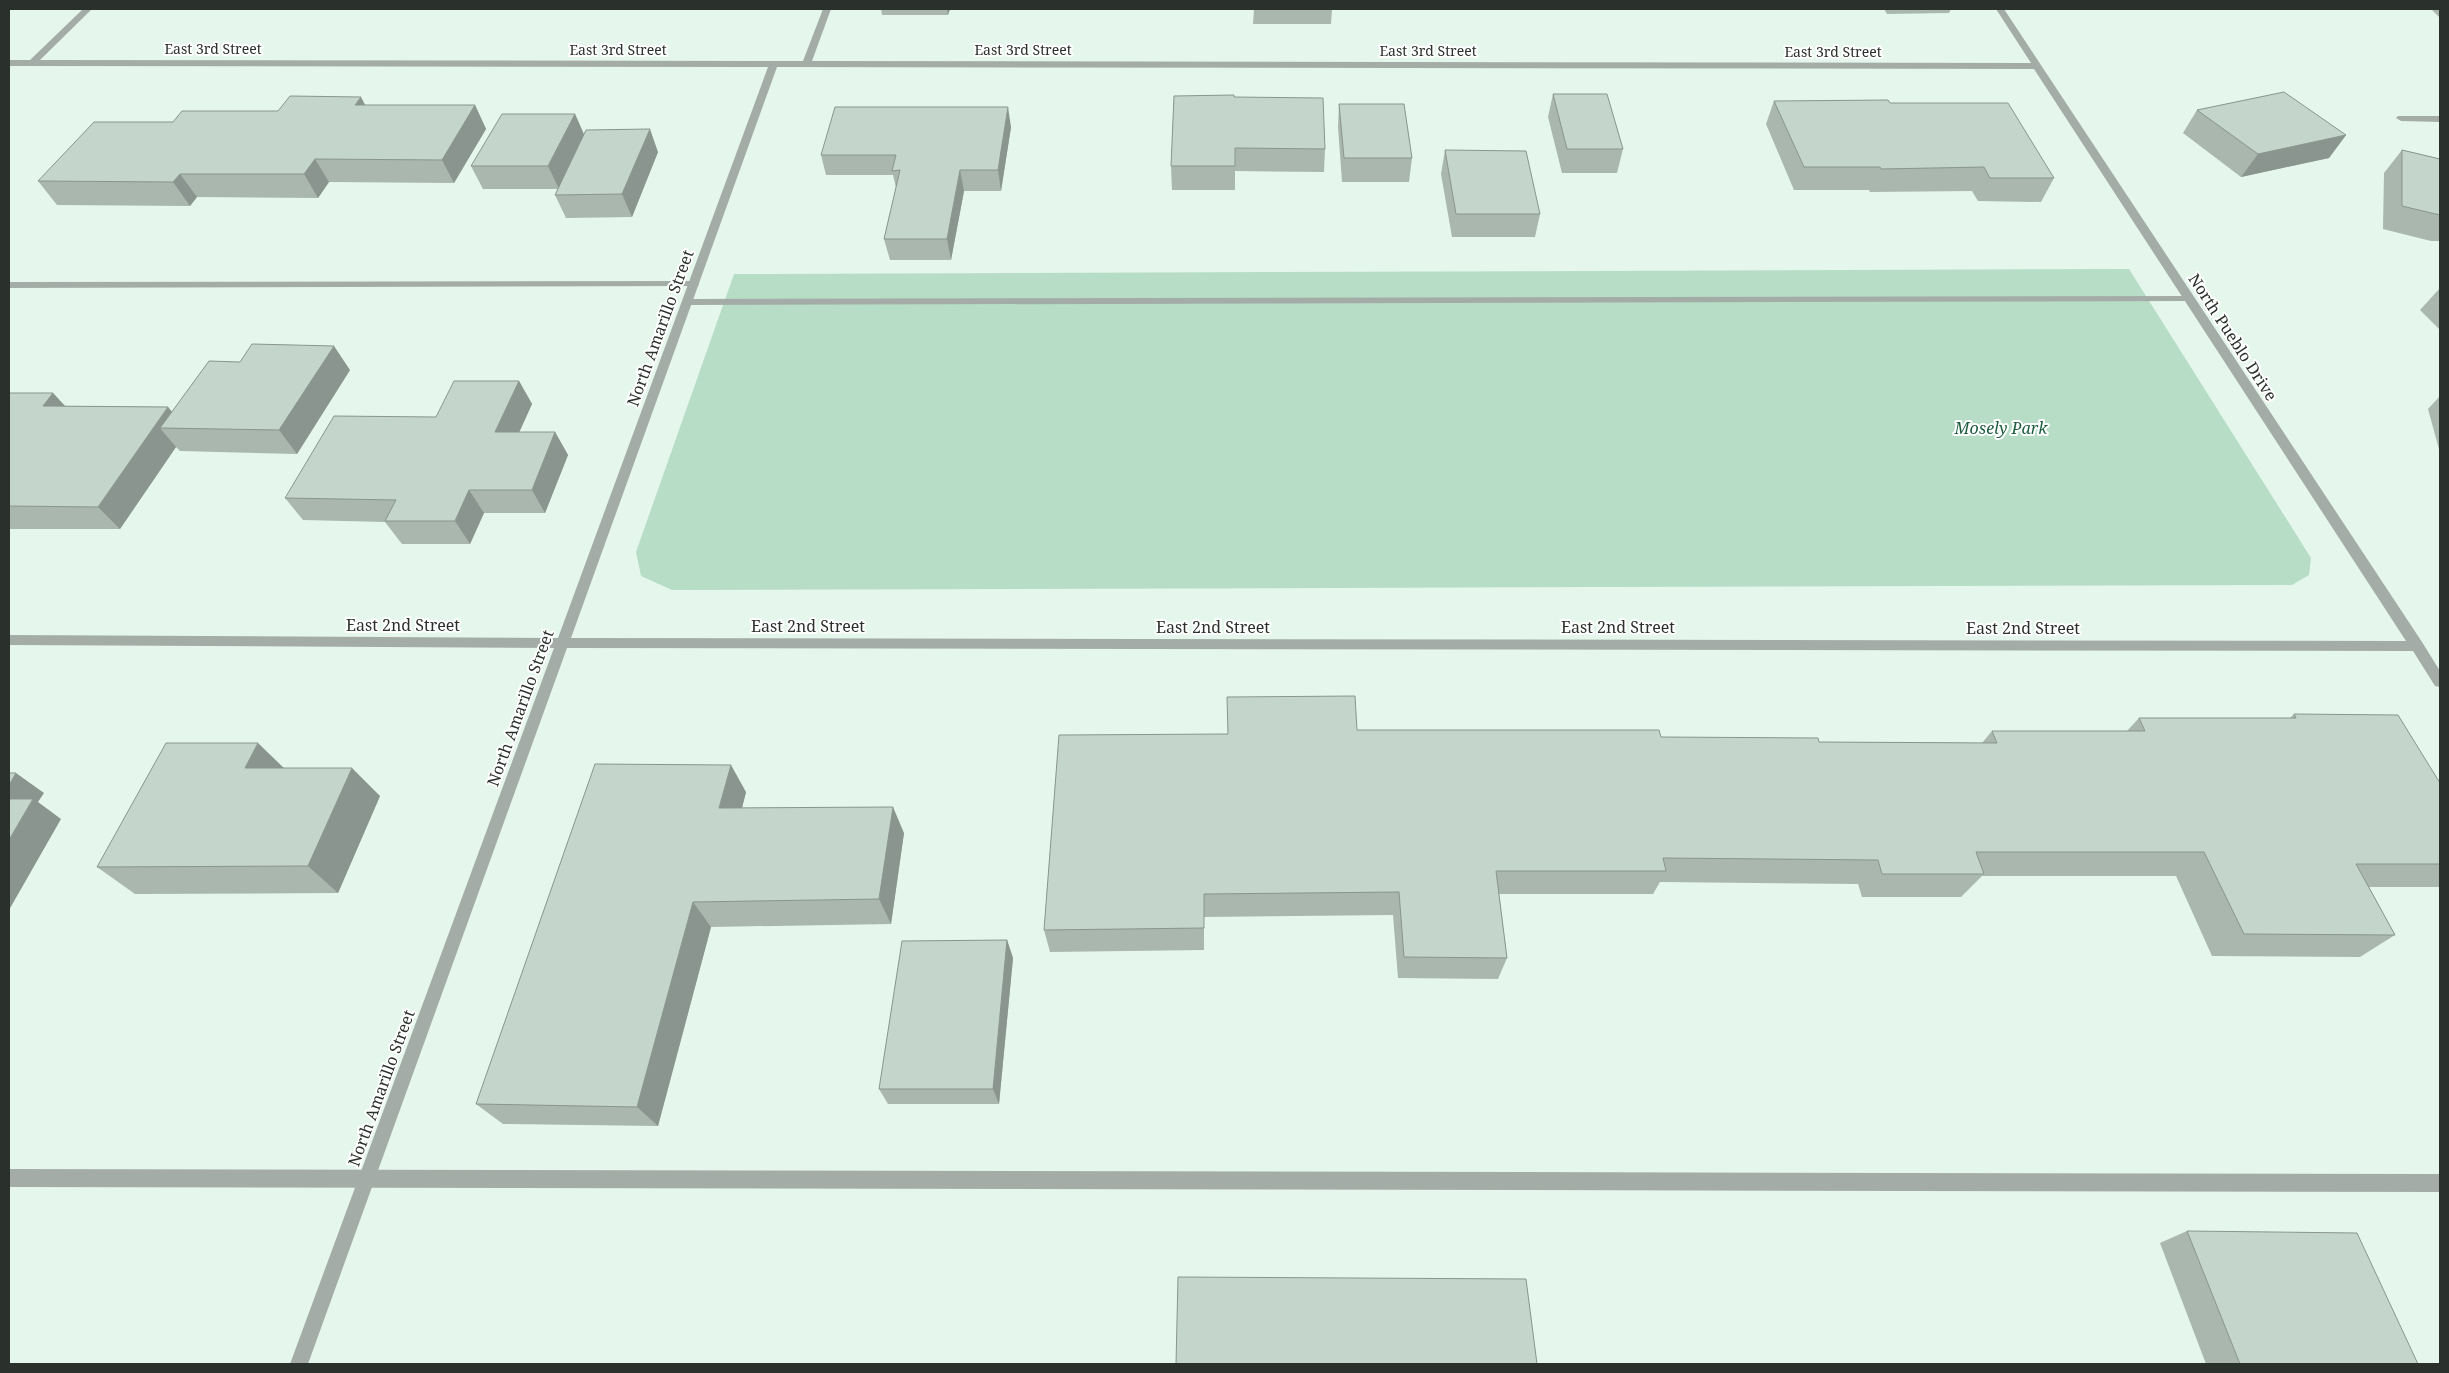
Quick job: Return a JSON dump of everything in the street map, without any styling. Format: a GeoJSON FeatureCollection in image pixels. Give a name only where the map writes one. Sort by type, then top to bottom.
{"type":"FeatureCollection","features":[{"type":"Feature","properties":{"kind":"street"},"geometry":{"type":"LineString","coordinates":[[32,63],[88,9]]}},
{"type":"Feature","properties":{"kind":"street"},"geometry":{"type":"LineString","coordinates":[[807,64],[827,9]]}},
{"type":"Feature","properties":{"kind":"street","name":"North Pueblo Drive"},"geometry":{"type":"LineString","coordinates":[[2000,9],[2440,682]]}},
{"type":"Feature","properties":{"kind":"street","name":"East 3rd Street"},"geometry":{"type":"LineString","coordinates":[[9,63],[2037,66]]}},
{"type":"Feature","properties":{"kind":"street","name":"North Amarillo Street"},"geometry":{"type":"LineString","coordinates":[[299,1364],[774,64]]}},
{"type":"Feature","properties":{"kind":"street"},"geometry":{"type":"LineString","coordinates":[[2401,118],[2440,118]]}},
{"type":"Feature","properties":{"kind":"street"},"geometry":{"type":"LineString","coordinates":[[9,285],[694,284]]}},
{"type":"Feature","properties":{"kind":"street"},"geometry":{"type":"LineString","coordinates":[[688,302],[2188,299]]}},
{"type":"Feature","properties":{"kind":"street","name":"East 2nd Street"},"geometry":{"type":"LineString","coordinates":[[9,640],[562,643],[2417,646]]}},
{"type":"Feature","properties":{"kind":"street"},"geometry":{"type":"LineString","coordinates":[[9,1178],[367,1177],[2440,1183]]}},
{"type":"Feature","properties":{"kind":"green space","name":"Mosely Park"},"geometry":{"type":"Polygon","coordinates":[[[2129,269],[2311,558],[2309,575],[2292,585],[672,590],[641,576],[636,552],[734,274],[2129,269]]]}},
{"type":"Feature","properties":{"kind":"building"},"geometry":{"type":"Polygon","coordinates":[[[2284,92],[2346,135],[2258,154],[2197,110],[2284,92]]]}},
{"type":"Feature","properties":{"kind":"building"},"geometry":{"type":"Polygon","coordinates":[[[1553,94],[1607,94],[1623,149],[1567,149],[1553,94]]]}},
{"type":"Feature","properties":{"kind":"building"},"geometry":{"type":"Polygon","coordinates":[[[1234,95],[1234,97],[1323,98],[1325,149],[1235,148],[1235,166],[1171,166],[1174,96],[1234,95]]]}},
{"type":"Feature","properties":{"kind":"building"},"geometry":{"type":"Polygon","coordinates":[[[290,96],[361,97],[355,105],[475,105],[442,160],[315,159],[304,174],[180,174],[173,182],[38,181],[94,122],[173,122],[182,111],[278,111],[290,96]]]}},
{"type":"Feature","properties":{"kind":"building"},"geometry":{"type":"Polygon","coordinates":[[[1888,100],[1890,103],[2008,103],[2054,178],[1990,178],[1984,167],[1881,169],[1880,167],[1804,167],[1774,101],[1888,100]]]}},
{"type":"Feature","properties":{"kind":"building"},"geometry":{"type":"Polygon","coordinates":[[[1339,104],[1404,104],[1412,158],[1344,158],[1339,104]]]}},
{"type":"Feature","properties":{"kind":"building"},"geometry":{"type":"Polygon","coordinates":[[[835,107],[1008,107],[998,170],[960,170],[947,239],[884,239],[900,170],[892,171],[896,155],[821,155],[835,107]]]}},
{"type":"Feature","properties":{"kind":"building"},"geometry":{"type":"Polygon","coordinates":[[[502,114],[575,114],[548,166],[471,166],[502,114]]]}},
{"type":"Feature","properties":{"kind":"building"},"geometry":{"type":"Polygon","coordinates":[[[650,129],[622,194],[555,195],[586,130],[650,129]]]}},
{"type":"Feature","properties":{"kind":"building"},"geometry":{"type":"Polygon","coordinates":[[[1445,150],[1526,151],[1540,214],[1456,214],[1445,150]]]}},
{"type":"Feature","properties":{"kind":"building"},"geometry":{"type":"Polygon","coordinates":[[[2402,150],[2440,159],[2440,215],[2402,206],[2402,150]]]}},
{"type":"Feature","properties":{"kind":"building"},"geometry":{"type":"Polygon","coordinates":[[[252,344],[334,346],[279,430],[160,428],[209,361],[240,362],[252,344]]]}},
{"type":"Feature","properties":{"kind":"building"},"geometry":{"type":"Polygon","coordinates":[[[454,381],[519,381],[495,432],[555,432],[532,490],[469,490],[455,521],[385,521],[396,500],[285,498],[334,416],[436,417],[454,381]]]}},
{"type":"Feature","properties":{"kind":"building"},"geometry":{"type":"Polygon","coordinates":[[[9,393],[53,393],[43,406],[168,407],[98,507],[9,506],[9,393]]]}},
{"type":"Feature","properties":{"kind":"building"},"geometry":{"type":"Polygon","coordinates":[[[1355,696],[1357,730],[1659,730],[1661,737],[1818,738],[1819,742],[1997,743],[1992,731],[2145,731],[2139,718],[2296,718],[2294,714],[2398,715],[2440,783],[2440,864],[2356,864],[2395,935],[2244,934],[2204,852],[1976,852],[1984,874],[1882,874],[1878,860],[1663,858],[1666,871],[1496,871],[1507,958],[1404,957],[1399,892],[1204,894],[1204,928],[1044,930],[1059,735],[1228,734],[1227,697],[1355,696]]]}},
{"type":"Feature","properties":{"kind":"building"},"geometry":{"type":"Polygon","coordinates":[[[166,743],[258,743],[245,768],[352,768],[308,866],[97,867],[166,743]]]}},
{"type":"Feature","properties":{"kind":"building"},"geometry":{"type":"Polygon","coordinates":[[[595,764],[731,765],[719,808],[893,807],[879,899],[693,902],[637,1107],[476,1104],[595,764]]]}},
{"type":"Feature","properties":{"kind":"building"},"geometry":{"type":"Polygon","coordinates":[[[9,773],[16,773],[9,785],[9,773]]]}},
{"type":"Feature","properties":{"kind":"building"},"geometry":{"type":"Polygon","coordinates":[[[9,799],[33,799],[9,840],[9,799]]]}},
{"type":"Feature","properties":{"kind":"building"},"geometry":{"type":"Polygon","coordinates":[[[1007,940],[993,1089],[879,1089],[902,941],[1007,940]]]}},
{"type":"Feature","properties":{"kind":"building"},"geometry":{"type":"Polygon","coordinates":[[[2187,1231],[2357,1233],[2418,1364],[2240,1364],[2187,1231]]]}},
{"type":"Feature","properties":{"kind":"building"},"geometry":{"type":"Polygon","coordinates":[[[1178,1277],[1526,1279],[1537,1364],[1176,1364],[1178,1277]]]}}]}
